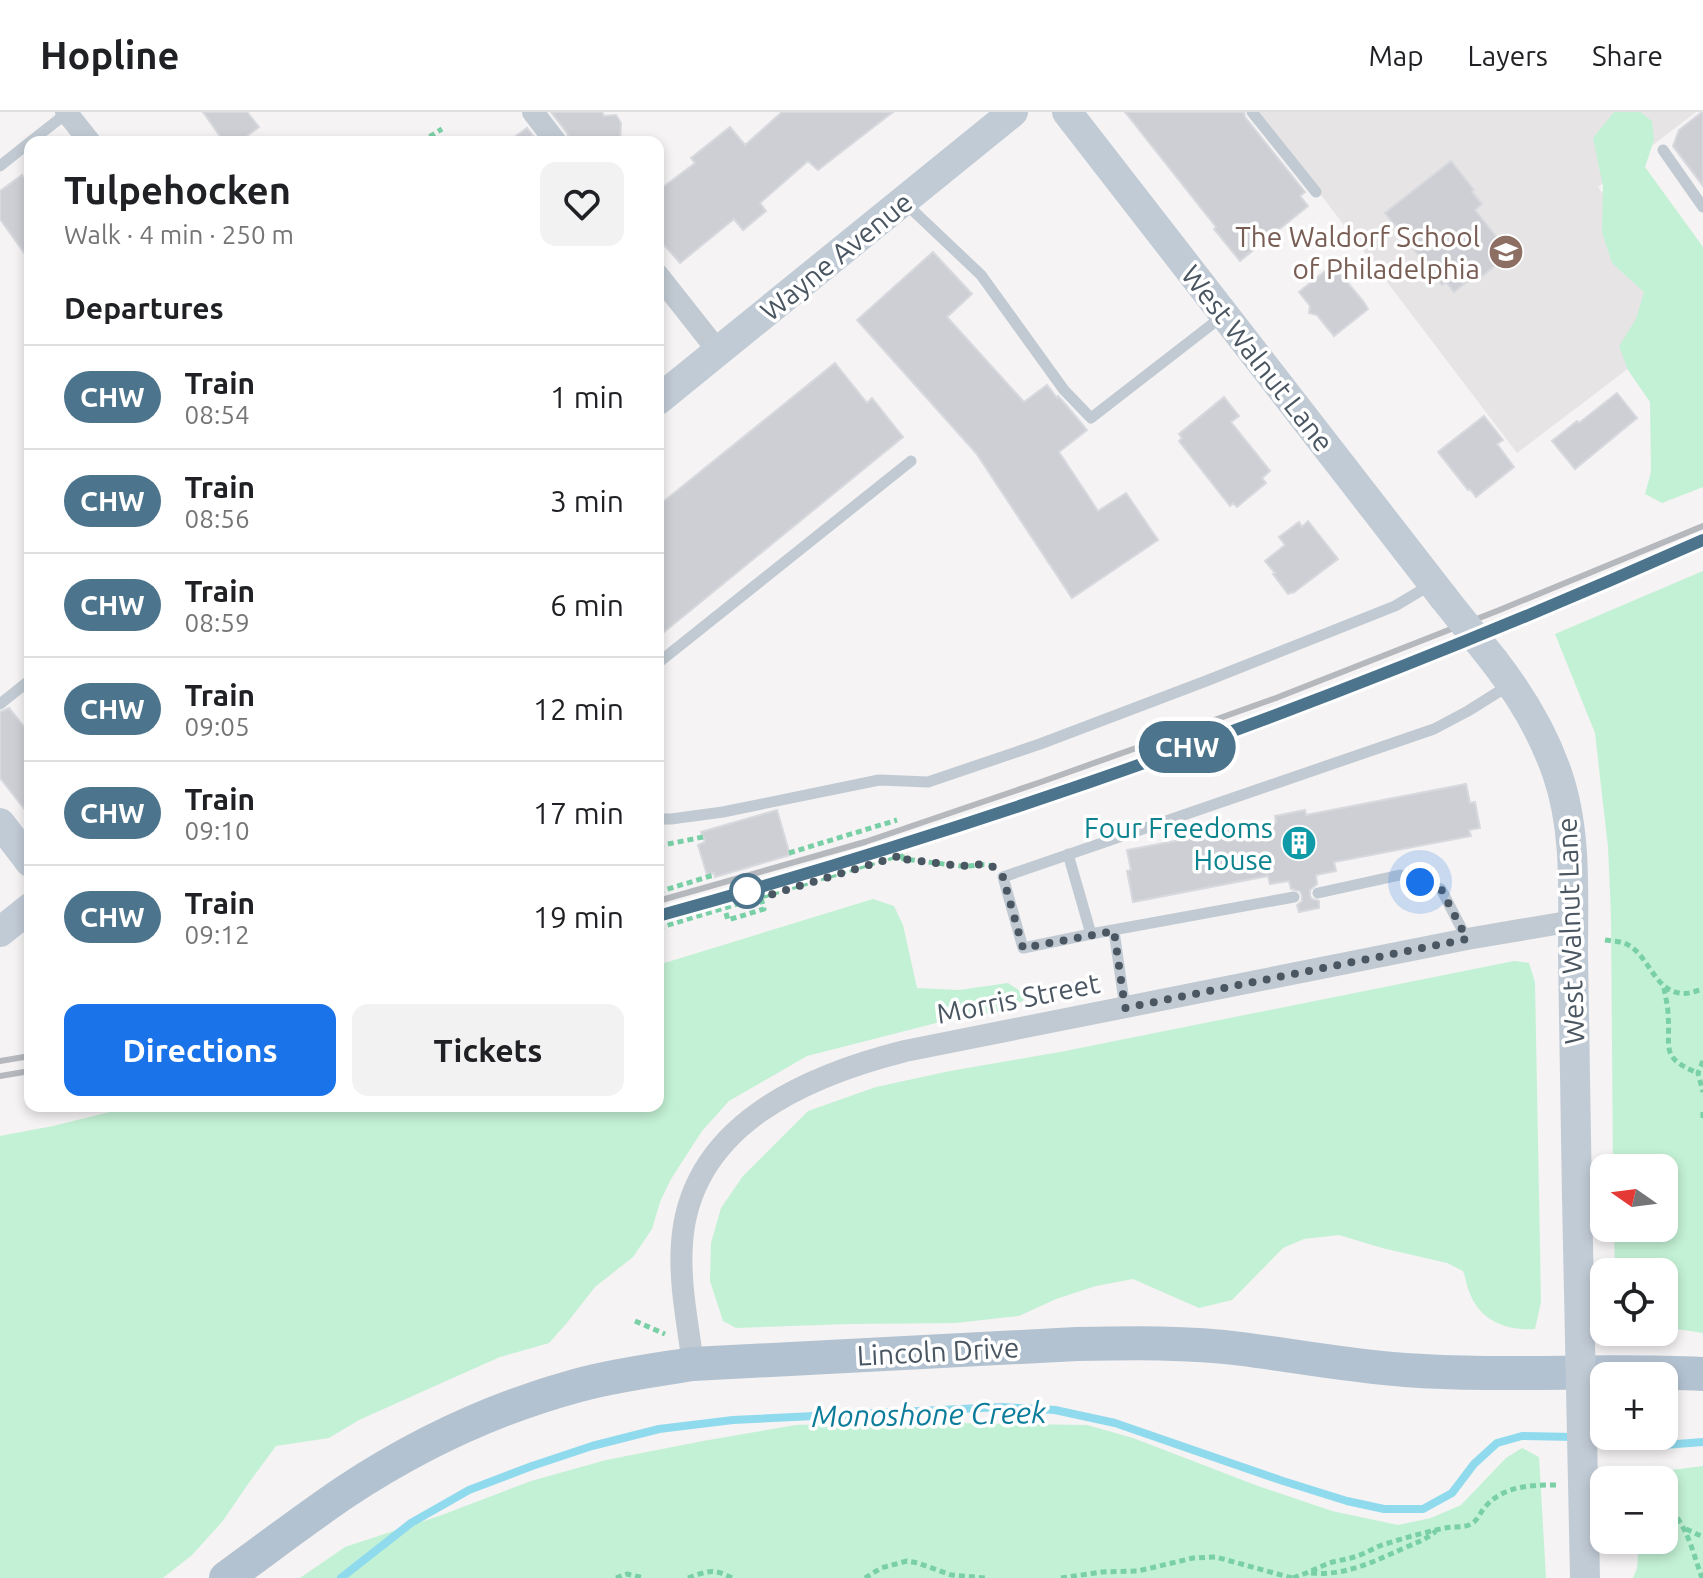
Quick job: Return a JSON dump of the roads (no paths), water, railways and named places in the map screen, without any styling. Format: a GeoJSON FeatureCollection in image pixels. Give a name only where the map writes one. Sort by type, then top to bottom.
{"type":"FeatureCollection","features":[{"type":"Feature","properties":{"kind":"main road","name":"Lincoln Drive"},"geometry":{"type":"LineString","coordinates":[[226,1578],[345,1492],[435,1440],[527,1402],[579,1385],[693,1364],[1133,1343],[1239,1349],[1433,1372],[1703,1374]]}},
{"type":"Feature","properties":{"kind":"street"},"geometry":{"type":"LineString","coordinates":[[533,112],[551,136]]}},
{"type":"Feature","properties":{"kind":"street","name":"Wayne Avenue"},"geometry":{"type":"LineString","coordinates":[[664,395],[1013,112]]}},
{"type":"Feature","properties":{"kind":"street","name":"West Walnut Lane"},"geometry":{"type":"LineString","coordinates":[[1067,112],[1503,673],[1529,712],[1558,774],[1570,833],[1573,921],[1585,1578]]}},
{"type":"Feature","properties":{"kind":"street"},"geometry":{"type":"LineString","coordinates":[[67,113],[85,136]]}},
{"type":"Feature","properties":{"kind":"street"},"geometry":{"type":"LineString","coordinates":[[664,283],[718,351]]}},
{"type":"Feature","properties":{"kind":"street"},"geometry":{"type":"LineString","coordinates":[[0,823],[24,854]]}},
{"type":"Feature","properties":{"kind":"street"},"geometry":{"type":"LineString","coordinates":[[0,932],[24,913]]}},
{"type":"Feature","properties":{"kind":"street","name":"Morris Street"},"geometry":{"type":"LineString","coordinates":[[693,1364],[681,1261],[685,1219],[691,1198],[715,1153],[761,1110],[789,1093],[839,1070],[905,1051],[1467,939],[1573,921]]}},
{"type":"Feature","properties":{"kind":"lane"},"geometry":{"type":"LineString","coordinates":[[1252,112],[1316,192]]}},
{"type":"Feature","properties":{"kind":"lane"},"geometry":{"type":"LineString","coordinates":[[38,136],[67,113]]}},
{"type":"Feature","properties":{"kind":"lane"},"geometry":{"type":"LineString","coordinates":[[0,166],[24,147]]}},
{"type":"Feature","properties":{"kind":"lane"},"geometry":{"type":"LineString","coordinates":[[1663,150],[1703,207]]}},
{"type":"Feature","properties":{"kind":"lane"},"geometry":{"type":"LineString","coordinates":[[904,201],[981,275],[1064,390],[1091,418],[1224,315]]}},
{"type":"Feature","properties":{"kind":"lane"},"geometry":{"type":"LineString","coordinates":[[664,658],[911,461]]}},
{"type":"Feature","properties":{"kind":"lane"},"geometry":{"type":"LineString","coordinates":[[664,819],[723,812],[879,780],[928,782],[1040,744],[1439,591]]}},
{"type":"Feature","properties":{"kind":"lane"},"geometry":{"type":"LineString","coordinates":[[1294,897],[1023,948],[1003,877],[1434,729],[1468,711],[1503,673]]}},
{"type":"Feature","properties":{"kind":"lane"},"geometry":{"type":"LineString","coordinates":[[0,704],[24,685]]}},
{"type":"Feature","properties":{"kind":"lane"},"geometry":{"type":"LineString","coordinates":[[1068,854],[1091,934]]}},
{"type":"Feature","properties":{"kind":"lane"},"geometry":{"type":"LineString","coordinates":[[1318,893],[1400,875],[1441,889],[1467,939]]}},
{"type":"Feature","properties":{"kind":"lane"},"geometry":{"type":"LineString","coordinates":[[1114,931],[1125,1008]]}},
{"type":"Feature","properties":{"kind":"waterway","name":"Monoshone Creek"},"geometry":{"type":"LineString","coordinates":[[341,1578],[411,1523],[469,1490],[592,1446],[659,1429],[733,1420],[1002,1407],[1055,1410],[1115,1423],[1283,1481],[1384,1509],[1423,1509],[1452,1493],[1474,1464],[1497,1443],[1522,1436],[1575,1437]]}},
{"type":"Feature","properties":{"kind":"waterway","name":"Monoshone Creek"},"geometry":{"type":"LineString","coordinates":[[1589,1438],[1628,1438],[1664,1445],[1703,1442]]}},
{"type":"Feature","properties":{"kind":"railway"},"geometry":{"type":"LineString","coordinates":[[664,899],[865,842],[1276,698],[1703,526]]}},
{"type":"Feature","properties":{"kind":"railway"},"geometry":{"type":"LineString","coordinates":[[664,914],[924,837],[1188,748],[1448,648],[1703,540]]}},
{"type":"Feature","properties":{"kind":"railway"},"geometry":{"type":"LineString","coordinates":[[0,1061],[24,1057]]}},
{"type":"Feature","properties":{"kind":"railway"},"geometry":{"type":"LineString","coordinates":[[0,1076],[24,1072]]}},
{"type":"Feature","properties":{"kind":"train","name":"CHW"},"geometry":{"type":"LineString","coordinates":[[664,914],[868,856],[1132,767],[1433,653],[1703,540]]}},
{"type":"Feature","properties":{"kind":"place","name":"The Waldorf School of Philadelphia"},"geometry":{"type":"Point","coordinates":[1506,252]}},
{"type":"Feature","properties":{"kind":"place","name":"Four Freedoms House"},"geometry":{"type":"Point","coordinates":[1299,843]}}]}
